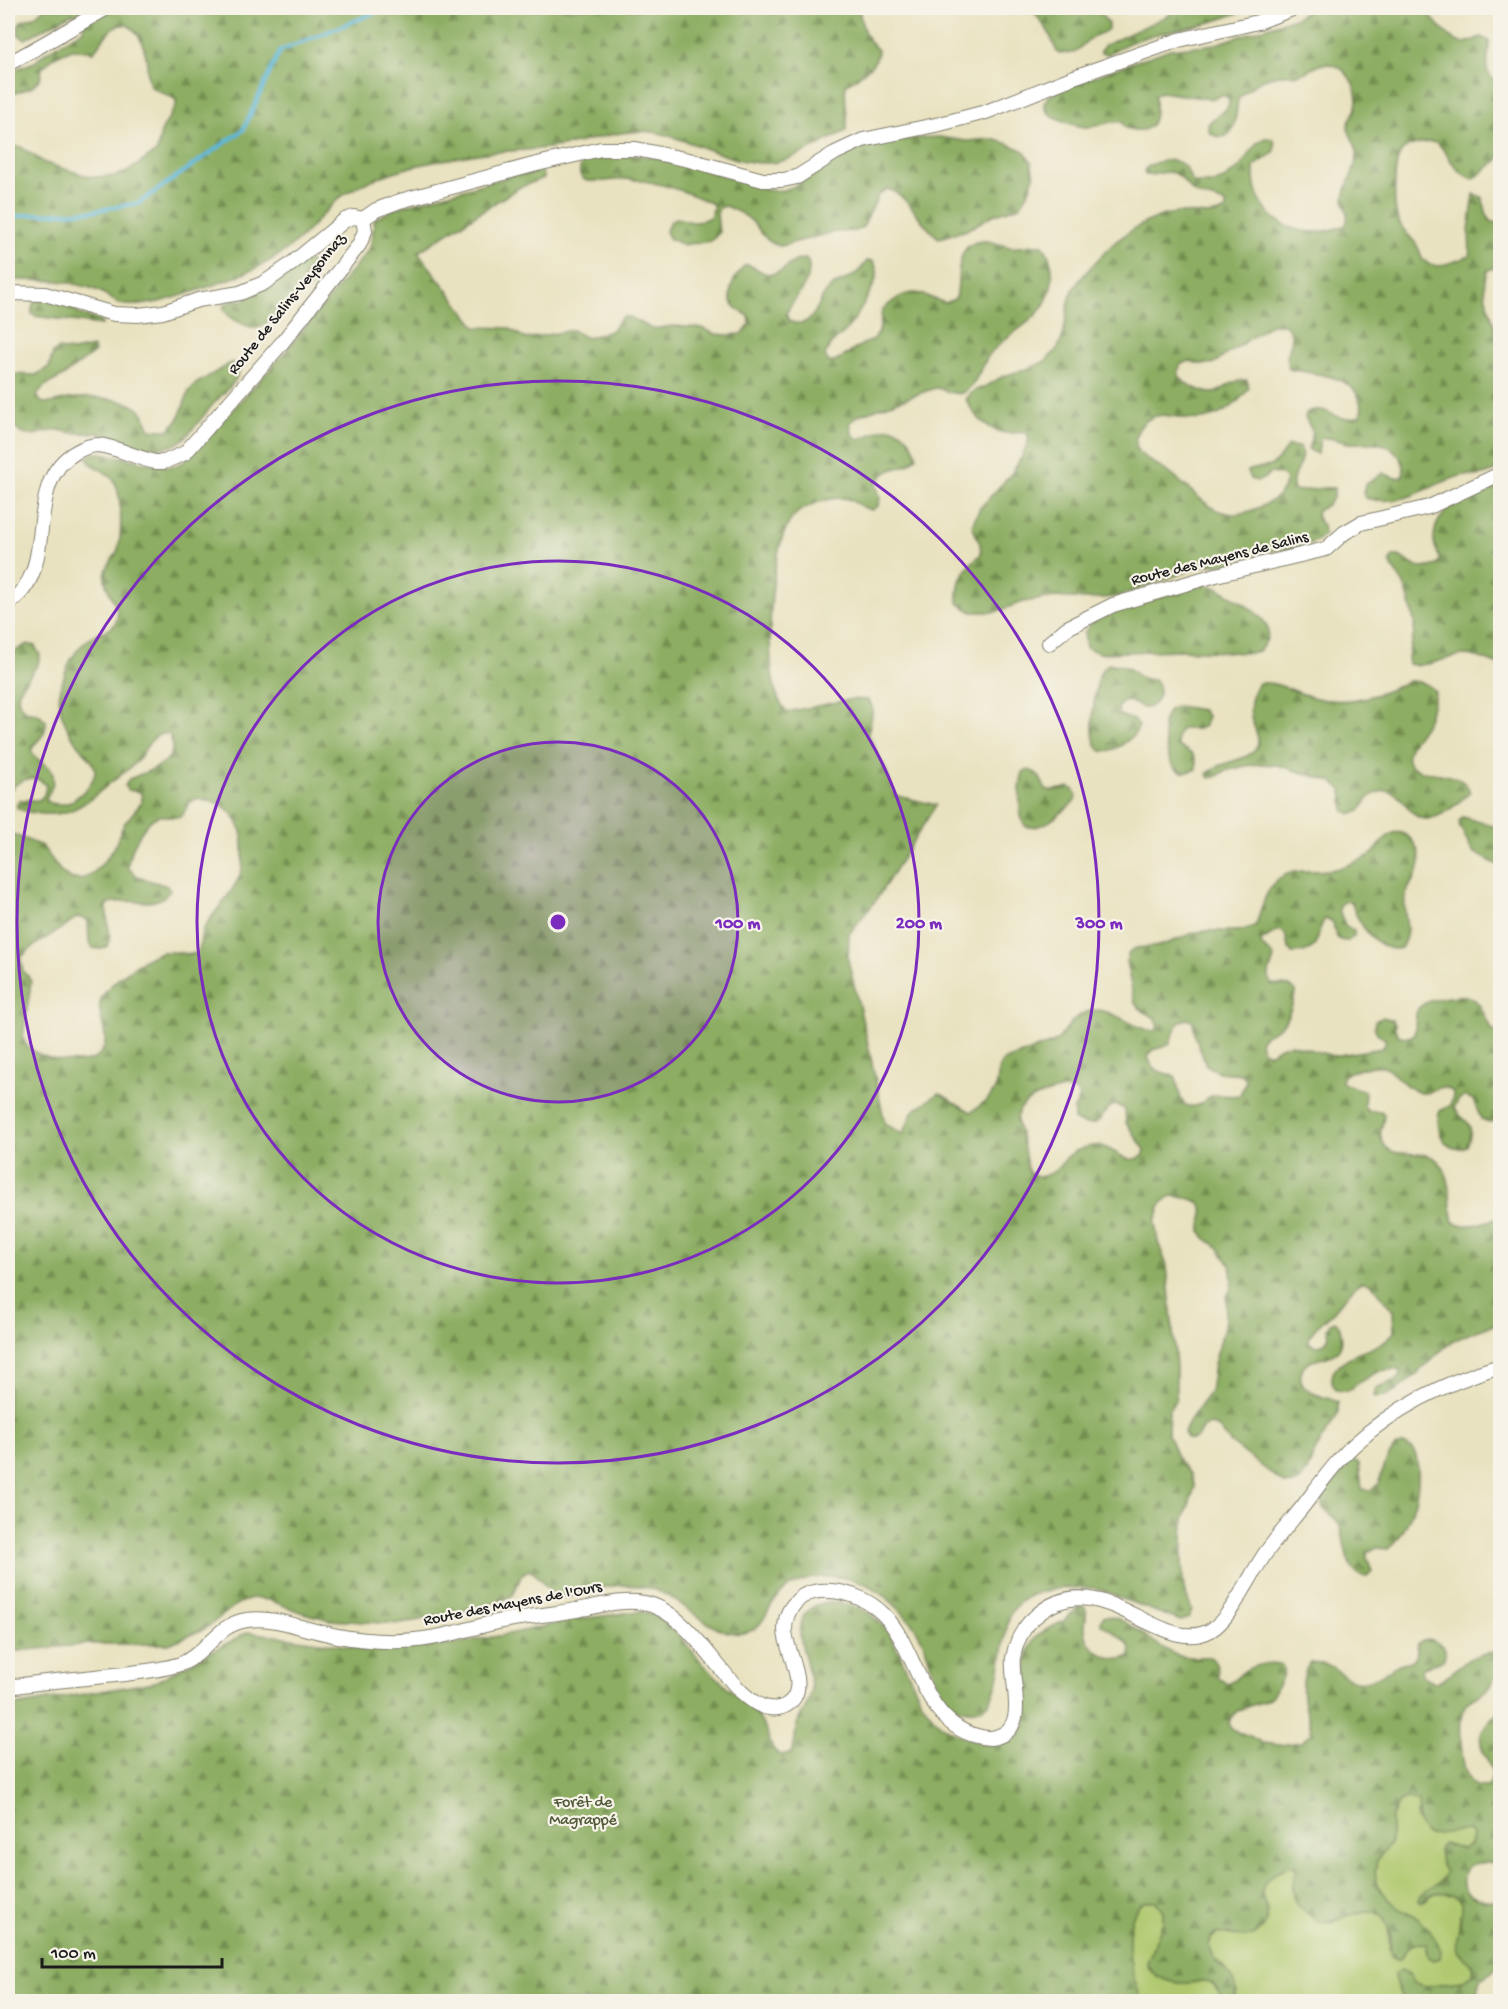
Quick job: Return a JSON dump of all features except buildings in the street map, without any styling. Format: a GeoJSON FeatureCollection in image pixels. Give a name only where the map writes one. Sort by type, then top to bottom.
{"type":"FeatureCollection","features":[{"type":"Feature","properties":{"kind":"street"},"geometry":{"type":"LineString","coordinates":[[8,64],[106,8]]}},
{"type":"Feature","properties":{"kind":"street"},"geometry":{"type":"LineString","coordinates":[[363,219],[376,210],[400,201],[600,149],[636,149],[763,180],[797,177],[826,158],[862,140],[940,124],[986,111],[1179,40],[1258,22],[1295,8]]}},
{"type":"Feature","properties":{"kind":"street","name":"Route de Salins-Veysonnaz"},"geometry":{"type":"LineString","coordinates":[[8,293],[45,294],[114,314],[163,312],[198,300],[240,293],[257,286],[282,272],[345,220],[354,217],[363,219],[365,231],[355,250],[281,344],[185,453],[169,461],[155,462],[95,445],[80,449],[61,462],[52,475],[46,494],[31,577],[17,596],[8,603]]}},
{"type":"Feature","properties":{"kind":"street","name":"Route des Mayens de Salins"},"geometry":{"type":"LineString","coordinates":[[1049,643],[1068,628],[1113,605],[1216,575],[1326,549],[1344,533],[1361,523],[1429,507],[1500,474]]}},
{"type":"Feature","properties":{"kind":"street","name":"Route des Mayens de l'Ours"},"geometry":{"type":"LineString","coordinates":[[8,1687],[143,1671],[180,1664],[191,1658],[224,1627],[244,1620],[266,1620],[341,1636],[415,1640],[506,1620],[631,1602],[655,1605],[670,1615],[705,1648],[752,1701],[766,1708],[778,1708],[792,1700],[797,1684],[786,1638],[786,1617],[801,1597],[813,1591],[828,1591],[860,1598],[880,1611],[895,1630],[930,1696],[944,1715],[966,1732],[992,1738],[1005,1733],[1015,1719],[1017,1707],[1013,1668],[1015,1650],[1025,1627],[1042,1611],[1062,1601],[1078,1598],[1122,1609],[1180,1635],[1210,1631],[1222,1621],[1269,1549],[1353,1445],[1391,1414],[1416,1400],[1455,1382],[1500,1366]]}},
{"type":"Feature","properties":{"kind":"green space"},"geometry":{"type":"Polygon","coordinates":[[[44,8],[859,8],[864,31],[878,50],[871,66],[846,85],[846,131],[789,159],[757,163],[727,156],[667,135],[640,131],[555,147],[487,153],[428,163],[378,177],[348,192],[334,202],[303,236],[285,251],[250,271],[169,299],[146,304],[125,305],[117,303],[95,289],[67,282],[8,279],[8,145],[21,147],[45,163],[91,177],[115,176],[127,172],[157,151],[161,132],[176,105],[176,100],[149,84],[146,56],[141,41],[133,29],[122,25],[108,32],[93,52],[72,49],[54,57],[42,68],[40,79],[32,87],[8,96],[8,72],[35,62],[45,53],[83,30],[84,24],[77,15],[71,14],[25,39],[19,35],[18,27],[21,21],[34,17],[44,8]]]}},
{"type":"Feature","properties":{"kind":"green space"},"geometry":{"type":"Polygon","coordinates":[[[1031,8],[1096,8],[1108,23],[1108,29],[1091,38],[1076,51],[1057,52],[1048,31],[1031,8]]]}},
{"type":"Feature","properties":{"kind":"green space"},"geometry":{"type":"Polygon","coordinates":[[[1175,8],[1251,8],[1211,22],[1145,37],[1108,54],[1101,53],[1105,45],[1171,14],[1175,8]]]}},
{"type":"Feature","properties":{"kind":"green space"},"geometry":{"type":"Polygon","coordinates":[[[1313,8],[1424,8],[1442,29],[1458,42],[1465,43],[1481,37],[1489,41],[1487,69],[1500,86],[1500,158],[1474,179],[1467,177],[1457,169],[1438,143],[1414,145],[1402,151],[1399,157],[1395,174],[1395,195],[1396,214],[1401,226],[1418,246],[1422,259],[1430,265],[1440,266],[1470,256],[1469,231],[1474,194],[1482,197],[1491,222],[1500,223],[1500,266],[1488,270],[1484,286],[1499,349],[1500,468],[1480,475],[1465,475],[1447,480],[1404,498],[1380,500],[1365,498],[1363,493],[1365,485],[1383,473],[1395,478],[1402,477],[1404,471],[1402,460],[1389,447],[1378,443],[1349,443],[1332,438],[1321,438],[1317,454],[1308,449],[1313,433],[1305,417],[1307,412],[1322,410],[1344,418],[1351,418],[1360,416],[1362,408],[1355,392],[1341,381],[1332,377],[1289,369],[1287,355],[1292,341],[1290,331],[1285,324],[1271,324],[1213,364],[1190,361],[1181,364],[1178,373],[1181,379],[1205,392],[1218,392],[1232,383],[1247,380],[1249,388],[1235,404],[1218,415],[1195,420],[1163,415],[1148,420],[1137,432],[1138,452],[1172,475],[1204,502],[1224,513],[1236,514],[1249,512],[1272,500],[1282,491],[1285,483],[1286,478],[1280,474],[1270,473],[1256,481],[1250,479],[1248,471],[1272,465],[1288,446],[1299,447],[1301,458],[1293,479],[1294,490],[1334,488],[1332,499],[1316,513],[1323,525],[1324,534],[1316,541],[1298,548],[1273,550],[1226,564],[1203,566],[1116,597],[1089,599],[1054,597],[1023,602],[995,612],[972,612],[958,603],[958,594],[962,575],[981,554],[980,544],[972,525],[980,508],[1011,474],[1022,457],[1029,439],[1027,433],[1007,433],[994,430],[977,417],[966,399],[973,391],[1002,377],[1036,366],[1054,353],[1063,336],[1069,299],[1073,290],[1080,279],[1112,245],[1126,234],[1160,216],[1183,213],[1208,215],[1226,210],[1223,202],[1195,193],[1181,177],[1174,173],[1145,175],[1144,170],[1158,162],[1175,161],[1184,166],[1194,183],[1213,183],[1224,179],[1239,168],[1257,143],[1265,138],[1273,139],[1274,152],[1254,167],[1255,186],[1261,201],[1270,214],[1282,223],[1312,232],[1346,225],[1344,199],[1357,154],[1348,128],[1356,107],[1356,93],[1350,78],[1333,65],[1322,64],[1300,74],[1269,77],[1258,82],[1238,99],[1235,121],[1230,133],[1219,137],[1210,133],[1208,125],[1229,104],[1229,98],[1222,95],[1210,99],[1161,92],[1155,95],[1152,124],[1143,130],[1126,128],[1122,122],[1118,121],[1090,127],[1072,124],[1051,115],[1045,107],[1046,100],[1063,88],[1170,49],[1216,44],[1295,18],[1313,8]]]}},
{"type":"Feature","properties":{"kind":"green space"},"geometry":{"type":"Polygon","coordinates":[[[939,137],[966,141],[992,139],[1024,151],[1031,161],[1034,176],[1028,194],[1020,206],[993,215],[967,230],[939,238],[903,198],[887,189],[879,194],[863,227],[856,231],[834,232],[781,246],[766,239],[746,216],[726,206],[719,208],[717,214],[719,233],[711,241],[682,245],[669,238],[666,231],[672,220],[678,218],[695,222],[710,217],[713,204],[659,184],[626,179],[589,181],[582,178],[580,173],[583,163],[591,158],[635,155],[685,164],[761,189],[778,191],[793,186],[853,151],[901,139],[939,137]]]}},
{"type":"Feature","properties":{"kind":"green space"},"geometry":{"type":"Polygon","coordinates":[[[540,168],[544,178],[518,188],[418,252],[476,327],[509,328],[526,339],[572,330],[587,338],[611,331],[622,317],[630,317],[652,329],[674,326],[702,328],[715,334],[741,334],[750,323],[749,316],[733,305],[730,295],[735,278],[745,265],[772,274],[801,259],[807,259],[809,274],[786,314],[789,321],[805,322],[810,319],[829,289],[853,276],[867,261],[873,261],[877,273],[873,287],[850,326],[831,344],[825,355],[828,362],[835,362],[873,340],[879,332],[882,310],[901,296],[918,293],[946,303],[956,298],[962,255],[973,243],[986,241],[1014,247],[1043,245],[1048,253],[1052,279],[1044,305],[1032,319],[994,349],[967,390],[955,393],[935,388],[859,415],[850,423],[852,434],[858,439],[888,428],[900,431],[909,439],[917,456],[907,465],[891,470],[880,478],[876,485],[880,496],[879,505],[872,510],[848,499],[836,498],[813,504],[796,514],[787,527],[775,570],[770,646],[774,684],[782,706],[787,712],[853,699],[868,700],[872,706],[872,715],[868,734],[885,768],[894,795],[936,805],[876,900],[849,934],[848,960],[885,1124],[903,1134],[913,1111],[939,1093],[971,1112],[993,1093],[1003,1061],[1055,1042],[1076,1018],[1090,1011],[1100,1010],[1154,1031],[1158,1028],[1154,1017],[1134,1001],[1127,963],[1130,952],[1139,948],[1159,946],[1197,932],[1235,931],[1249,928],[1256,925],[1268,893],[1281,877],[1295,872],[1335,869],[1355,862],[1373,853],[1386,838],[1394,833],[1405,835],[1414,843],[1419,855],[1420,866],[1406,895],[1407,927],[1401,948],[1385,947],[1377,942],[1358,919],[1352,902],[1347,901],[1341,904],[1339,910],[1345,925],[1354,931],[1354,936],[1348,941],[1338,938],[1333,922],[1326,918],[1314,945],[1303,952],[1292,953],[1285,933],[1278,930],[1262,940],[1261,945],[1274,958],[1269,974],[1271,984],[1290,986],[1295,990],[1291,1009],[1284,1023],[1260,1042],[1265,1053],[1271,1053],[1291,1044],[1333,1056],[1382,1048],[1385,1039],[1376,1032],[1375,1021],[1383,1017],[1392,1020],[1399,1036],[1407,1037],[1414,1033],[1416,1014],[1425,1003],[1448,997],[1467,996],[1479,1004],[1489,1025],[1500,1036],[1500,1118],[1498,1121],[1489,1122],[1481,1119],[1473,1100],[1466,1096],[1459,1099],[1454,1107],[1470,1126],[1467,1146],[1451,1147],[1441,1136],[1439,1115],[1441,1110],[1450,1106],[1453,1096],[1453,1092],[1448,1089],[1439,1088],[1423,1093],[1418,1092],[1385,1067],[1378,1066],[1347,1073],[1342,1082],[1365,1092],[1364,1106],[1367,1111],[1381,1111],[1384,1114],[1381,1137],[1385,1146],[1398,1153],[1433,1157],[1440,1163],[1449,1184],[1453,1222],[1471,1225],[1500,1218],[1500,1323],[1452,1342],[1393,1392],[1383,1396],[1374,1396],[1376,1388],[1396,1380],[1400,1376],[1400,1371],[1377,1372],[1350,1390],[1340,1391],[1332,1382],[1336,1368],[1349,1357],[1380,1344],[1394,1332],[1393,1311],[1370,1283],[1361,1282],[1316,1328],[1308,1340],[1312,1345],[1319,1346],[1326,1342],[1329,1336],[1327,1329],[1330,1323],[1335,1321],[1340,1327],[1341,1344],[1338,1351],[1310,1362],[1301,1374],[1302,1384],[1307,1390],[1338,1402],[1338,1414],[1318,1445],[1300,1481],[1285,1484],[1230,1442],[1219,1428],[1211,1425],[1204,1427],[1198,1437],[1191,1440],[1186,1438],[1184,1433],[1189,1421],[1210,1392],[1232,1279],[1230,1265],[1218,1247],[1205,1238],[1201,1232],[1203,1212],[1199,1203],[1191,1199],[1171,1196],[1162,1203],[1155,1222],[1158,1242],[1167,1266],[1176,1366],[1176,1400],[1169,1409],[1168,1434],[1178,1460],[1191,1475],[1195,1487],[1184,1519],[1182,1562],[1184,1590],[1192,1610],[1189,1618],[1181,1621],[1092,1588],[1056,1589],[1032,1595],[1017,1605],[1008,1621],[1000,1670],[991,1699],[982,1708],[970,1710],[957,1707],[941,1692],[925,1646],[902,1612],[886,1597],[869,1586],[838,1577],[813,1578],[791,1586],[774,1602],[755,1629],[744,1633],[720,1630],[675,1600],[645,1587],[616,1586],[594,1589],[572,1596],[559,1596],[550,1591],[538,1576],[529,1570],[522,1574],[513,1595],[499,1602],[401,1624],[330,1620],[269,1600],[251,1598],[237,1604],[206,1628],[169,1644],[89,1644],[8,1652],[8,832],[42,846],[62,873],[72,879],[82,879],[93,873],[104,862],[114,848],[124,824],[142,802],[141,792],[128,790],[125,786],[129,779],[154,769],[168,759],[172,752],[172,744],[169,734],[157,736],[130,768],[93,797],[67,812],[47,814],[17,808],[17,803],[21,800],[39,800],[44,795],[46,786],[37,779],[26,779],[8,793],[8,661],[14,652],[27,644],[35,646],[40,655],[38,664],[19,691],[18,698],[21,707],[29,712],[38,713],[46,721],[44,732],[33,746],[32,753],[48,766],[53,775],[46,800],[56,804],[68,803],[86,789],[95,774],[95,768],[65,722],[59,698],[62,683],[75,653],[94,635],[113,627],[118,613],[105,577],[117,553],[119,543],[121,514],[119,495],[112,478],[89,462],[88,457],[93,453],[101,453],[168,467],[180,464],[192,454],[281,357],[370,248],[375,219],[396,208],[540,168]],[[196,799],[190,802],[182,816],[159,816],[148,823],[130,854],[128,868],[138,877],[167,886],[170,890],[165,897],[150,902],[124,901],[108,904],[109,942],[107,947],[93,948],[89,943],[88,920],[77,917],[34,946],[21,958],[23,972],[31,982],[23,1037],[33,1051],[68,1062],[91,1060],[98,1056],[105,1043],[100,1013],[101,999],[111,986],[128,971],[162,952],[198,953],[203,930],[241,873],[243,843],[238,823],[226,808],[208,800],[196,799]],[[1187,1019],[1179,1022],[1169,1045],[1153,1050],[1148,1057],[1153,1067],[1176,1078],[1181,1099],[1188,1106],[1200,1104],[1211,1096],[1240,1095],[1246,1080],[1242,1074],[1219,1072],[1206,1065],[1195,1035],[1193,1021],[1187,1019]],[[1063,1089],[1041,1095],[1027,1102],[1018,1114],[1017,1122],[1029,1173],[1041,1177],[1050,1174],[1070,1154],[1091,1146],[1105,1147],[1130,1159],[1143,1156],[1145,1150],[1126,1123],[1125,1110],[1118,1105],[1110,1106],[1095,1123],[1086,1124],[1074,1120],[1074,1109],[1080,1097],[1075,1090],[1063,1089]]]}},
{"type":"Feature","properties":{"kind":"green space"},"geometry":{"type":"Polygon","coordinates":[[[304,260],[314,266],[314,282],[311,287],[291,300],[264,325],[255,328],[245,325],[231,318],[224,310],[224,305],[235,300],[245,300],[304,260]]]}},
{"type":"Feature","properties":{"kind":"green space"},"geometry":{"type":"Polygon","coordinates":[[[38,298],[70,305],[79,314],[101,321],[102,325],[35,316],[32,314],[32,307],[38,298]]]}},
{"type":"Feature","properties":{"kind":"green space"},"geometry":{"type":"Polygon","coordinates":[[[93,347],[95,352],[63,376],[43,387],[37,395],[41,402],[51,403],[85,398],[116,400],[140,410],[151,430],[168,430],[178,420],[189,391],[197,383],[231,363],[240,363],[240,368],[233,383],[186,436],[176,444],[166,447],[147,447],[94,433],[55,430],[28,435],[17,430],[12,416],[8,414],[8,374],[36,375],[49,367],[53,353],[58,349],[73,351],[93,347]]]}},
{"type":"Feature","properties":{"kind":"green space"},"geometry":{"type":"Polygon","coordinates":[[[1500,482],[1500,665],[1469,655],[1429,664],[1409,664],[1414,622],[1406,589],[1390,561],[1393,556],[1399,556],[1420,568],[1437,565],[1440,559],[1434,541],[1435,529],[1440,519],[1457,502],[1500,482]]]}},
{"type":"Feature","properties":{"kind":"green space"},"geometry":{"type":"Polygon","coordinates":[[[1205,584],[1241,602],[1265,623],[1268,636],[1259,651],[1250,653],[1179,650],[1100,653],[1086,648],[1084,633],[1104,613],[1205,584]]]}},
{"type":"Feature","properties":{"kind":"green space"},"geometry":{"type":"Polygon","coordinates":[[[1109,664],[1123,666],[1141,679],[1151,679],[1158,686],[1159,694],[1153,705],[1145,708],[1128,701],[1121,703],[1118,709],[1120,715],[1136,721],[1138,729],[1120,746],[1102,751],[1097,747],[1094,738],[1094,700],[1099,677],[1103,668],[1109,664]]]}},
{"type":"Feature","properties":{"kind":"green space"},"geometry":{"type":"Polygon","coordinates":[[[1409,681],[1424,683],[1435,692],[1428,719],[1411,745],[1408,760],[1419,770],[1458,779],[1470,792],[1439,816],[1420,818],[1390,791],[1379,792],[1372,796],[1360,811],[1352,814],[1344,811],[1342,790],[1333,782],[1277,765],[1245,766],[1209,778],[1207,774],[1219,766],[1244,758],[1257,747],[1258,738],[1252,720],[1251,707],[1253,694],[1259,683],[1278,685],[1309,696],[1335,701],[1373,696],[1409,681]]]}},
{"type":"Feature","properties":{"kind":"green space"},"geometry":{"type":"Polygon","coordinates":[[[1178,706],[1202,710],[1207,716],[1204,726],[1198,729],[1182,729],[1178,734],[1178,746],[1192,754],[1195,760],[1196,769],[1188,772],[1176,769],[1167,753],[1163,722],[1169,710],[1178,706]]]}},
{"type":"Feature","properties":{"kind":"green space"},"geometry":{"type":"Polygon","coordinates":[[[1028,770],[1037,775],[1046,789],[1052,791],[1069,787],[1076,795],[1076,800],[1053,819],[1040,826],[1026,827],[1021,816],[1022,778],[1023,772],[1028,770]]]}},
{"type":"Feature","properties":{"kind":"green space"},"geometry":{"type":"Polygon","coordinates":[[[1463,817],[1500,828],[1500,866],[1473,852],[1460,827],[1459,821],[1463,817]]]}},
{"type":"Feature","properties":{"kind":"green space"},"geometry":{"type":"Polygon","coordinates":[[[1404,1444],[1414,1450],[1417,1462],[1415,1502],[1405,1528],[1389,1549],[1375,1548],[1367,1552],[1372,1571],[1366,1577],[1353,1569],[1347,1556],[1340,1526],[1325,1509],[1323,1496],[1343,1473],[1348,1463],[1354,1461],[1359,1464],[1362,1489],[1372,1490],[1378,1484],[1387,1459],[1395,1447],[1404,1444]]]}},
{"type":"Feature","properties":{"kind":"green space","name":"Forêt de Magrappé"},"geometry":{"type":"Polygon","coordinates":[[[825,1602],[852,1606],[871,1615],[886,1630],[926,1707],[940,1724],[977,1742],[987,1744],[1004,1743],[1016,1738],[1023,1729],[1027,1717],[1026,1674],[1029,1649],[1039,1635],[1063,1621],[1080,1606],[1086,1609],[1085,1630],[1089,1643],[1099,1653],[1111,1658],[1126,1658],[1130,1656],[1130,1651],[1129,1646],[1121,1637],[1101,1624],[1104,1616],[1121,1620],[1177,1655],[1210,1657],[1217,1666],[1218,1677],[1227,1684],[1251,1667],[1262,1664],[1282,1665],[1282,1677],[1272,1696],[1235,1713],[1229,1723],[1232,1730],[1262,1743],[1280,1745],[1301,1742],[1311,1734],[1303,1692],[1303,1679],[1310,1663],[1331,1666],[1354,1681],[1364,1681],[1412,1660],[1416,1657],[1418,1643],[1431,1640],[1444,1646],[1444,1657],[1421,1670],[1422,1675],[1436,1683],[1472,1658],[1500,1651],[1498,1668],[1492,1683],[1484,1692],[1469,1701],[1463,1710],[1461,1736],[1465,1768],[1471,1782],[1479,1787],[1488,1787],[1492,1777],[1491,1769],[1481,1743],[1481,1734],[1487,1723],[1500,1711],[1500,1864],[1471,1865],[1464,1874],[1463,1883],[1465,1889],[1474,1897],[1500,1900],[1500,1964],[1480,1979],[1477,1992],[1482,1997],[1500,1998],[1500,2001],[1402,2001],[1394,1975],[1401,1970],[1409,1974],[1414,1983],[1425,1986],[1462,1981],[1472,1974],[1473,1966],[1457,1950],[1456,1943],[1462,1911],[1458,1899],[1451,1895],[1437,1893],[1432,1894],[1421,1903],[1419,1901],[1423,1892],[1443,1878],[1445,1872],[1441,1866],[1439,1846],[1443,1844],[1462,1849],[1470,1845],[1472,1836],[1469,1831],[1464,1830],[1425,1834],[1418,1820],[1418,1801],[1408,1798],[1399,1802],[1391,1818],[1391,1842],[1377,1860],[1375,1872],[1377,1885],[1388,1899],[1430,1930],[1441,1951],[1440,1958],[1434,1960],[1429,1957],[1426,1944],[1421,1943],[1410,1946],[1400,1959],[1396,1960],[1391,1957],[1390,1933],[1385,1920],[1378,1913],[1360,1912],[1321,1923],[1300,1907],[1293,1897],[1296,1872],[1293,1867],[1282,1869],[1268,1879],[1262,1889],[1267,1918],[1260,1930],[1246,1937],[1222,1933],[1213,1935],[1210,1939],[1210,1952],[1213,1958],[1229,1975],[1236,1988],[1235,1997],[1229,2000],[1223,2000],[1212,1983],[1170,1981],[1153,1973],[1149,1968],[1147,1963],[1163,1922],[1163,1911],[1156,1901],[1146,1902],[1139,1906],[1134,1914],[1129,1934],[1132,1970],[1142,2001],[8,2002],[8,1707],[155,1682],[248,1632],[376,1650],[441,1646],[574,1620],[639,1611],[665,1621],[677,1633],[703,1664],[757,1715],[765,1728],[773,1750],[781,1755],[792,1753],[797,1725],[811,1691],[801,1640],[800,1628],[803,1617],[811,1608],[825,1602]]]}},
{"type":"Feature","properties":{"kind":"green space"},"geometry":{"type":"Polygon","coordinates":[[[1408,1798],[1418,1801],[1420,1806],[1416,1818],[1425,1833],[1437,1834],[1469,1830],[1472,1836],[1470,1845],[1462,1849],[1443,1844],[1438,1850],[1445,1872],[1443,1879],[1419,1901],[1426,1901],[1432,1895],[1440,1892],[1455,1896],[1463,1904],[1459,1930],[1472,1963],[1472,1974],[1462,1981],[1425,1986],[1414,1983],[1409,1974],[1401,1970],[1394,1975],[1402,2001],[1142,2001],[1133,1974],[1129,1945],[1131,1923],[1139,1906],[1146,1902],[1156,1901],[1163,1911],[1163,1922],[1147,1963],[1149,1968],[1164,1978],[1177,1982],[1209,1981],[1223,2000],[1229,2000],[1235,1997],[1237,1991],[1223,1966],[1211,1956],[1209,1946],[1211,1939],[1219,1933],[1245,1937],[1268,1912],[1262,1895],[1265,1882],[1277,1871],[1288,1867],[1293,1867],[1296,1872],[1291,1889],[1331,1923],[1355,1913],[1374,1912],[1386,1923],[1389,1951],[1403,1956],[1409,1946],[1422,1943],[1426,1944],[1429,1957],[1434,1960],[1440,1958],[1418,1919],[1400,1909],[1377,1885],[1375,1872],[1377,1860],[1391,1842],[1391,1818],[1399,1802],[1408,1798]]]}},
{"type":"Feature","properties":{"kind":"waterway"},"geometry":{"type":"LineString","coordinates":[[8,218],[93,211],[139,203],[243,130],[280,51],[384,9],[394,8]]}}]}
